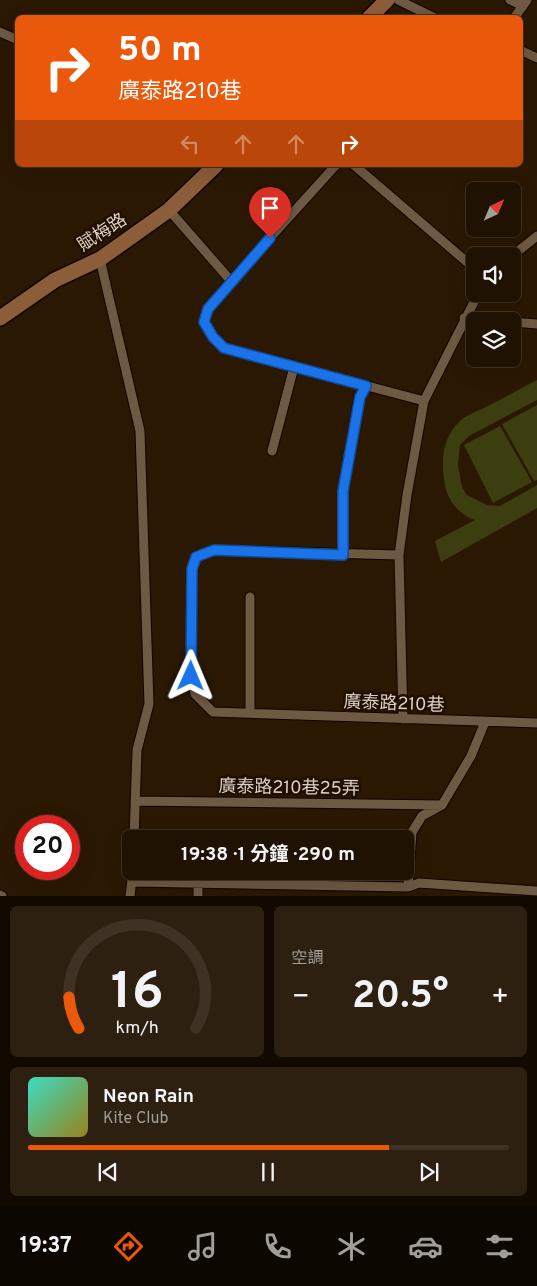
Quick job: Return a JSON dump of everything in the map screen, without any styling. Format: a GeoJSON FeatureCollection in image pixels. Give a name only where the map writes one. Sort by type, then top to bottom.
{"type":"FeatureCollection","features":[{"type":"Feature","properties":{"kind":"street"},"geometry":{"type":"LineString","coordinates":[[372,15],[387,0]]}},
{"type":"Feature","properties":{"kind":"street","name":"賦梅路"},"geometry":{"type":"LineString","coordinates":[[0,318],[55,280],[100,259],[169,210],[212,167]]}},
{"type":"Feature","properties":{"kind":"lane"},"geometry":{"type":"LineString","coordinates":[[398,0],[429,15]]}},
{"type":"Feature","properties":{"kind":"lane"},"geometry":{"type":"LineString","coordinates":[[510,0],[525,3],[516,15]]}},
{"type":"Feature","properties":{"kind":"lane"},"geometry":{"type":"LineString","coordinates":[[0,32],[15,39]]}},
{"type":"Feature","properties":{"kind":"lane"},"geometry":{"type":"LineString","coordinates":[[523,51],[537,58]]}},
{"type":"Feature","properties":{"kind":"lane"},"geometry":{"type":"LineString","coordinates":[[334,167],[230,281],[208,309],[204,322],[213,337],[224,348],[424,401]]}},
{"type":"Feature","properties":{"kind":"lane"},"geometry":{"type":"LineString","coordinates":[[356,167],[466,261]]}},
{"type":"Feature","properties":{"kind":"lane"},"geometry":{"type":"LineString","coordinates":[[169,210],[230,281]]}},
{"type":"Feature","properties":{"kind":"lane"},"geometry":{"type":"LineString","coordinates":[[521,249],[537,236]]}},
{"type":"Feature","properties":{"kind":"lane"},"geometry":{"type":"LineString","coordinates":[[100,259],[140,431],[149,704],[137,750],[134,830]]}},
{"type":"Feature","properties":{"kind":"lane"},"geometry":{"type":"LineString","coordinates":[[404,719],[399,555],[424,401],[473,302]]}},
{"type":"Feature","properties":{"kind":"lane"},"geometry":{"type":"LineString","coordinates":[[521,323],[537,324]]}},
{"type":"Feature","properties":{"kind":"lane"},"geometry":{"type":"LineString","coordinates":[[272,451],[294,367]]}},
{"type":"Feature","properties":{"kind":"lane"},"geometry":{"type":"LineString","coordinates":[[343,555],[343,491],[360,397],[366,386]]}},
{"type":"Feature","properties":{"kind":"lane","name":"廣泰路210巷"},"geometry":{"type":"LineString","coordinates":[[399,555],[343,555],[214,550],[196,557],[192,569],[191,676],[195,694],[213,712],[537,723]]}},
{"type":"Feature","properties":{"kind":"lane"},"geometry":{"type":"LineString","coordinates":[[250,597],[250,713]]}},
{"type":"Feature","properties":{"kind":"lane"},"geometry":{"type":"LineString","coordinates":[[408,887],[412,832],[422,816],[442,805],[471,756],[485,722]]}},
{"type":"Feature","properties":{"kind":"lane","name":"廣泰路210巷25弄"},"geometry":{"type":"LineString","coordinates":[[135,801],[442,805]]}},
{"type":"Feature","properties":{"kind":"lane"},"geometry":{"type":"LineString","coordinates":[[130,896],[133,882],[198,885],[408,887],[419,883],[537,891]]}},
{"type":"Feature","properties":{"kind":"lane"},"geometry":{"type":"LineString","coordinates":[[198,885],[198,896]]}},
{"type":"Feature","properties":{"kind":"shaded area"},"geometry":{"type":"Polygon","coordinates":[[[537,380],[537,400],[469,436],[460,445],[458,465],[462,487],[467,495],[487,505],[500,506],[537,485],[537,508],[441,562],[435,541],[475,520],[464,515],[456,507],[447,491],[443,460],[449,436],[466,416],[537,380]]]}},
{"type":"Feature","properties":{"kind":"shaded area"},"geometry":{"type":"Polygon","coordinates":[[[537,405],[537,480],[534,481],[502,424],[537,405]]]}},
{"type":"Feature","properties":{"kind":"shaded area"},"geometry":{"type":"Polygon","coordinates":[[[500,426],[532,482],[493,503],[464,445],[500,426]]]}},
{"type":"Feature","properties":{"kind":"route"},"geometry":{"type":"LineString","coordinates":[[191,676],[192,569],[196,557],[214,550],[343,555],[343,491],[360,397],[366,386],[224,348],[213,337],[204,322],[208,309],[230,281],[270,238]]}}]}
